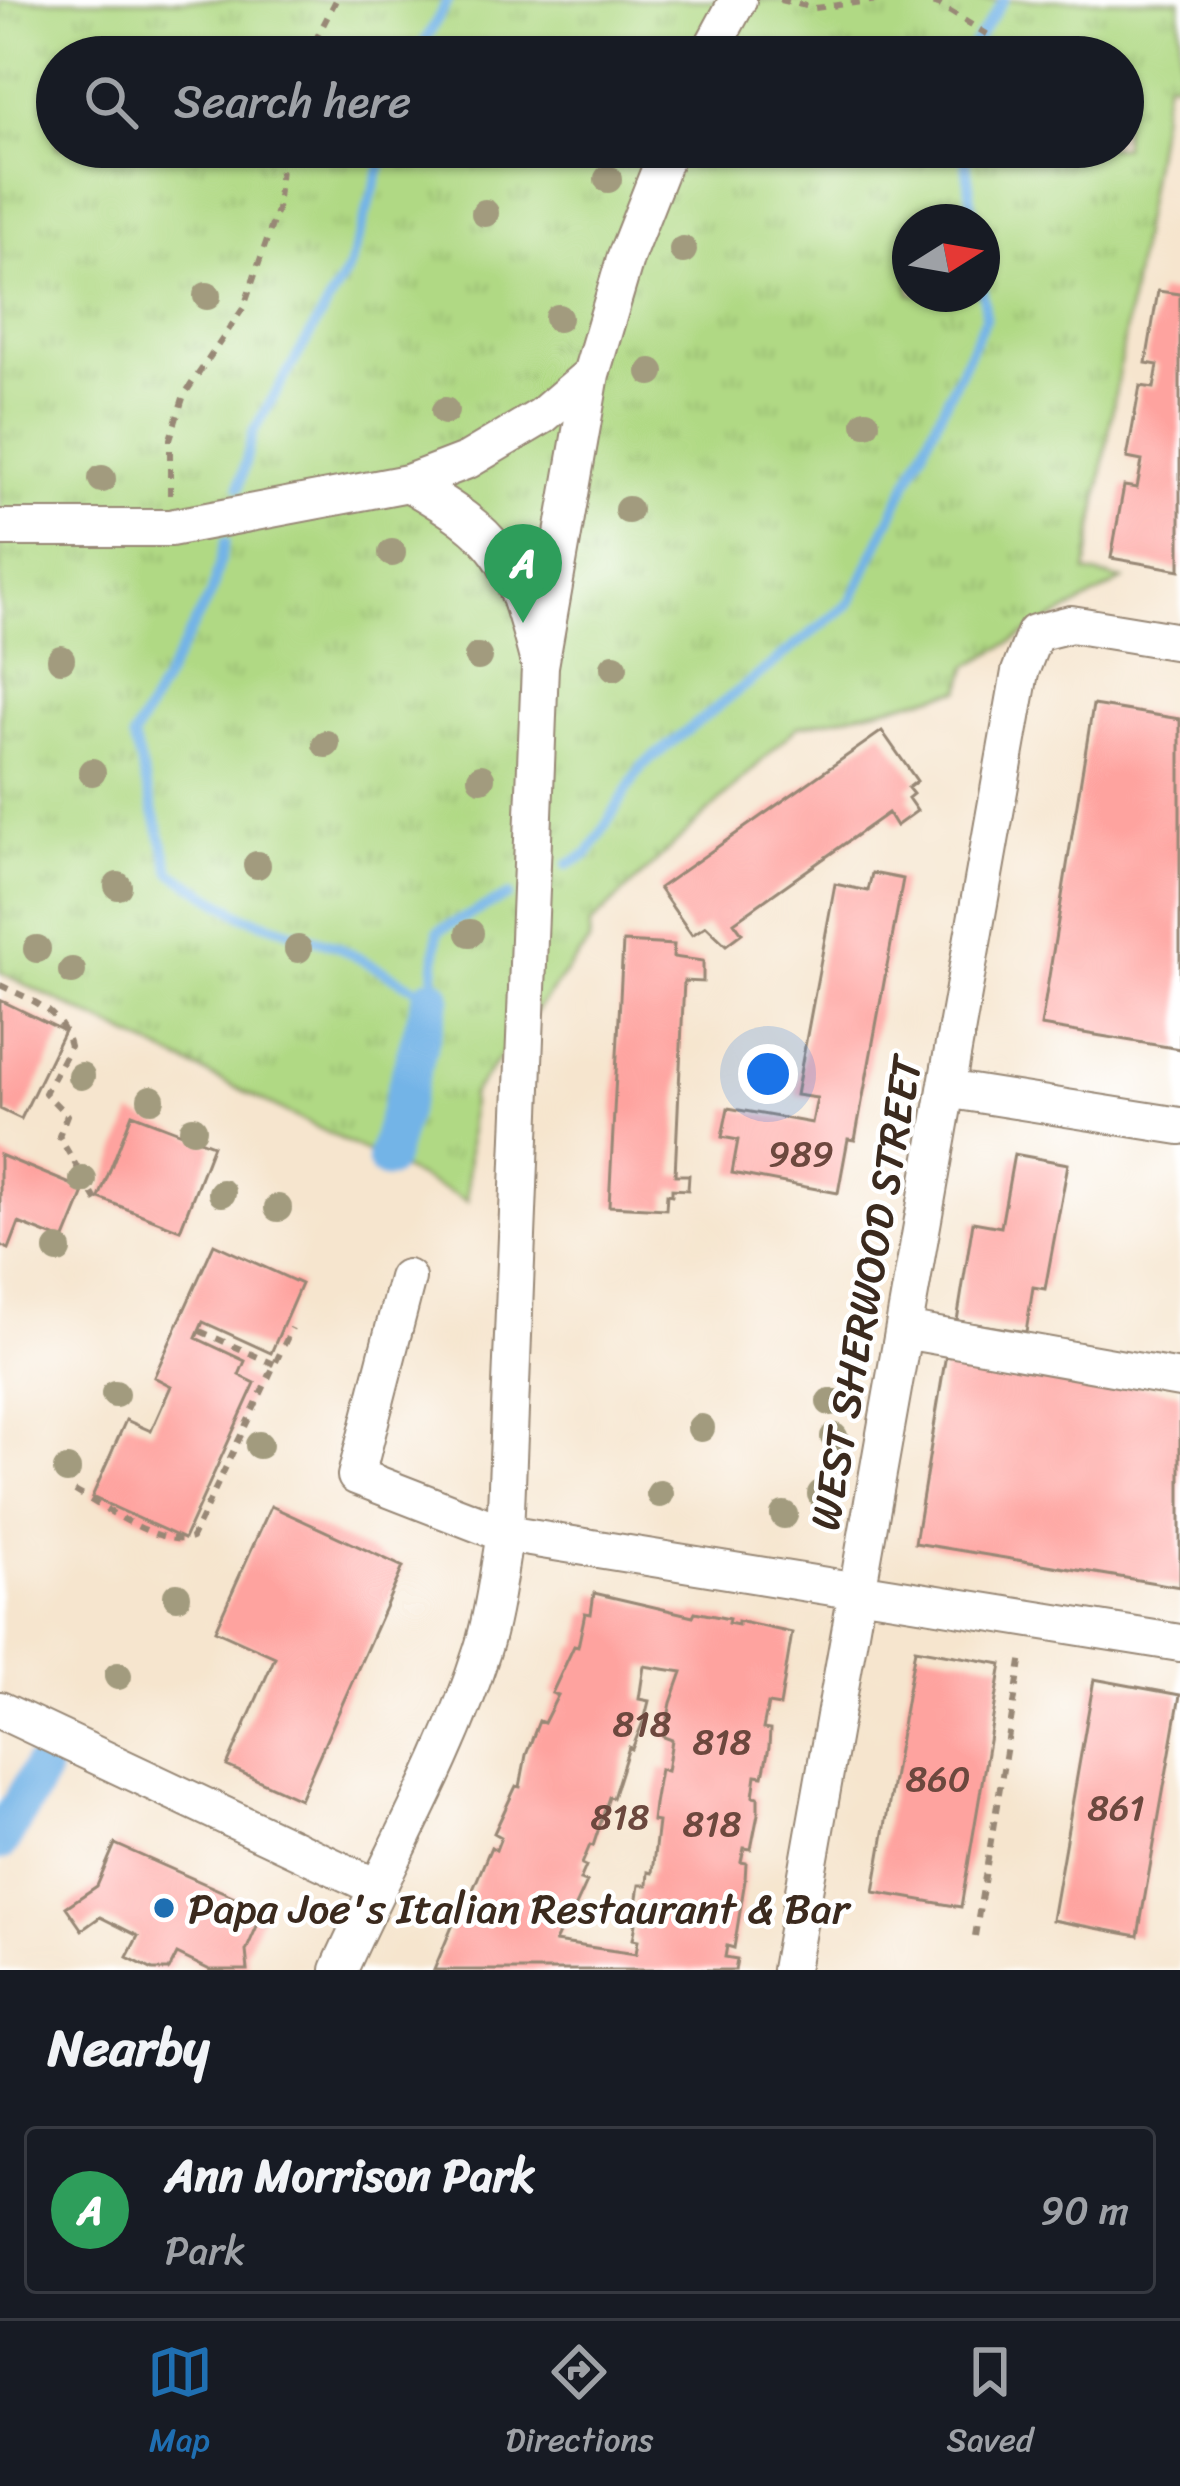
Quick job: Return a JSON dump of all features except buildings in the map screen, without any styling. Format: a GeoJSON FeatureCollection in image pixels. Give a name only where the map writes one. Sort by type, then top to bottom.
{"type":"FeatureCollection","features":[{"type":"Feature","properties":{"kind":"street"},"geometry":{"type":"LineString","coordinates":[[718,36],[738,0]]}},
{"type":"Feature","properties":{"kind":"street"},"geometry":{"type":"LineString","coordinates":[[339,1970],[435,1773],[483,1648],[505,1534],[540,667],[591,374],[626,256],[661,168]]}},
{"type":"Feature","properties":{"kind":"street"},"geometry":{"type":"LineString","coordinates":[[0,528],[170,528],[408,483],[468,460],[542,416],[591,374]]}},
{"type":"Feature","properties":{"kind":"street"},"geometry":{"type":"LineString","coordinates":[[408,483],[468,518],[504,558],[522,596],[540,667]]}},
{"type":"Feature","properties":{"kind":"street","name":"WEST SHERWOOD STREET"},"geometry":{"type":"LineString","coordinates":[[790,1970],[1020,671],[1035,633],[1071,624],[1180,642]]}},
{"type":"Feature","properties":{"kind":"street"},"geometry":{"type":"LineString","coordinates":[[946,1089],[1180,1126]]}},
{"type":"Feature","properties":{"kind":"street"},"geometry":{"type":"LineString","coordinates":[[407,1278],[356,1476],[505,1534],[1180,1643]]}},
{"type":"Feature","properties":{"kind":"street"},"geometry":{"type":"LineString","coordinates":[[904,1330],[1180,1379]]}},
{"type":"Feature","properties":{"kind":"street"},"geometry":{"type":"LineString","coordinates":[[0,1710],[376,1887]]}},
{"type":"Feature","properties":{"kind":"path"},"geometry":{"type":"LineString","coordinates":[[318,36],[336,0]]}},
{"type":"Feature","properties":{"kind":"path"},"geometry":{"type":"LineString","coordinates":[[780,0],[815,8],[878,0]]}},
{"type":"Feature","properties":{"kind":"path"},"geometry":{"type":"LineString","coordinates":[[915,0],[939,5],[990,36]]}},
{"type":"Feature","properties":{"kind":"path"},"geometry":{"type":"LineString","coordinates":[[170,528],[170,440],[184,395],[244,307],[277,210],[281,168]]}},
{"type":"Feature","properties":{"kind":"path"},"geometry":{"type":"LineString","coordinates":[[0,985],[53,1011],[66,1030],[70,1046],[45,1093],[67,1115],[59,1136],[99,1205]]}},
{"type":"Feature","properties":{"kind":"path"},"geometry":{"type":"LineString","coordinates":[[75,1492],[141,1527],[173,1539],[192,1538],[292,1328]]}},
{"type":"Feature","properties":{"kind":"path"},"geometry":{"type":"LineString","coordinates":[[200,1331],[274,1364]]}},
{"type":"Feature","properties":{"kind":"path"},"geometry":{"type":"LineString","coordinates":[[975,1936],[1022,1656]]}},
{"type":"Feature","properties":{"kind":"green space"},"geometry":{"type":"Polygon","coordinates":[[[0,0],[1180,0],[1180,82],[1166,81],[1086,572],[1123,580],[968,666],[961,690],[797,727],[590,925],[589,942],[471,1095],[467,1201],[0,972],[0,0]]]}},
{"type":"Feature","properties":{"kind":"waterway"},"geometry":{"type":"LineString","coordinates":[[428,36],[448,0]]}},
{"type":"Feature","properties":{"kind":"waterway"},"geometry":{"type":"LineString","coordinates":[[979,36],[1004,0]]}},
{"type":"Feature","properties":{"kind":"waterway"},"geometry":{"type":"LineString","coordinates":[[239,487],[253,432],[349,268],[380,168]]}},
{"type":"Feature","properties":{"kind":"waterway"},"geometry":{"type":"LineString","coordinates":[[967,168],[972,204]]}},
{"type":"Feature","properties":{"kind":"waterway"},"geometry":{"type":"LineString","coordinates":[[567,865],[588,854],[642,766],[850,603],[985,312]]}},
{"type":"Feature","properties":{"kind":"waterway"},"geometry":{"type":"LineString","coordinates":[[225,542],[212,592],[133,738],[171,872],[243,916],[336,946],[432,997],[438,931],[509,895]]}},
{"type":"Feature","properties":{"kind":"waterway"},"geometry":{"type":"LineString","coordinates":[[386,1159],[432,997]]}},
{"type":"Feature","properties":{"kind":"waterway"},"geometry":{"type":"LineString","coordinates":[[0,1841],[40,1771]]}},
{"type":"Feature","properties":{"kind":"place","name":"Ann Morrison Park"},"geometry":{"type":"Point","coordinates":[523,623]}},
{"type":"Feature","properties":{"kind":"place","name":"Papa Joe's Italian Restaurant & Bar"},"geometry":{"type":"Point","coordinates":[164,1908]}}]}
